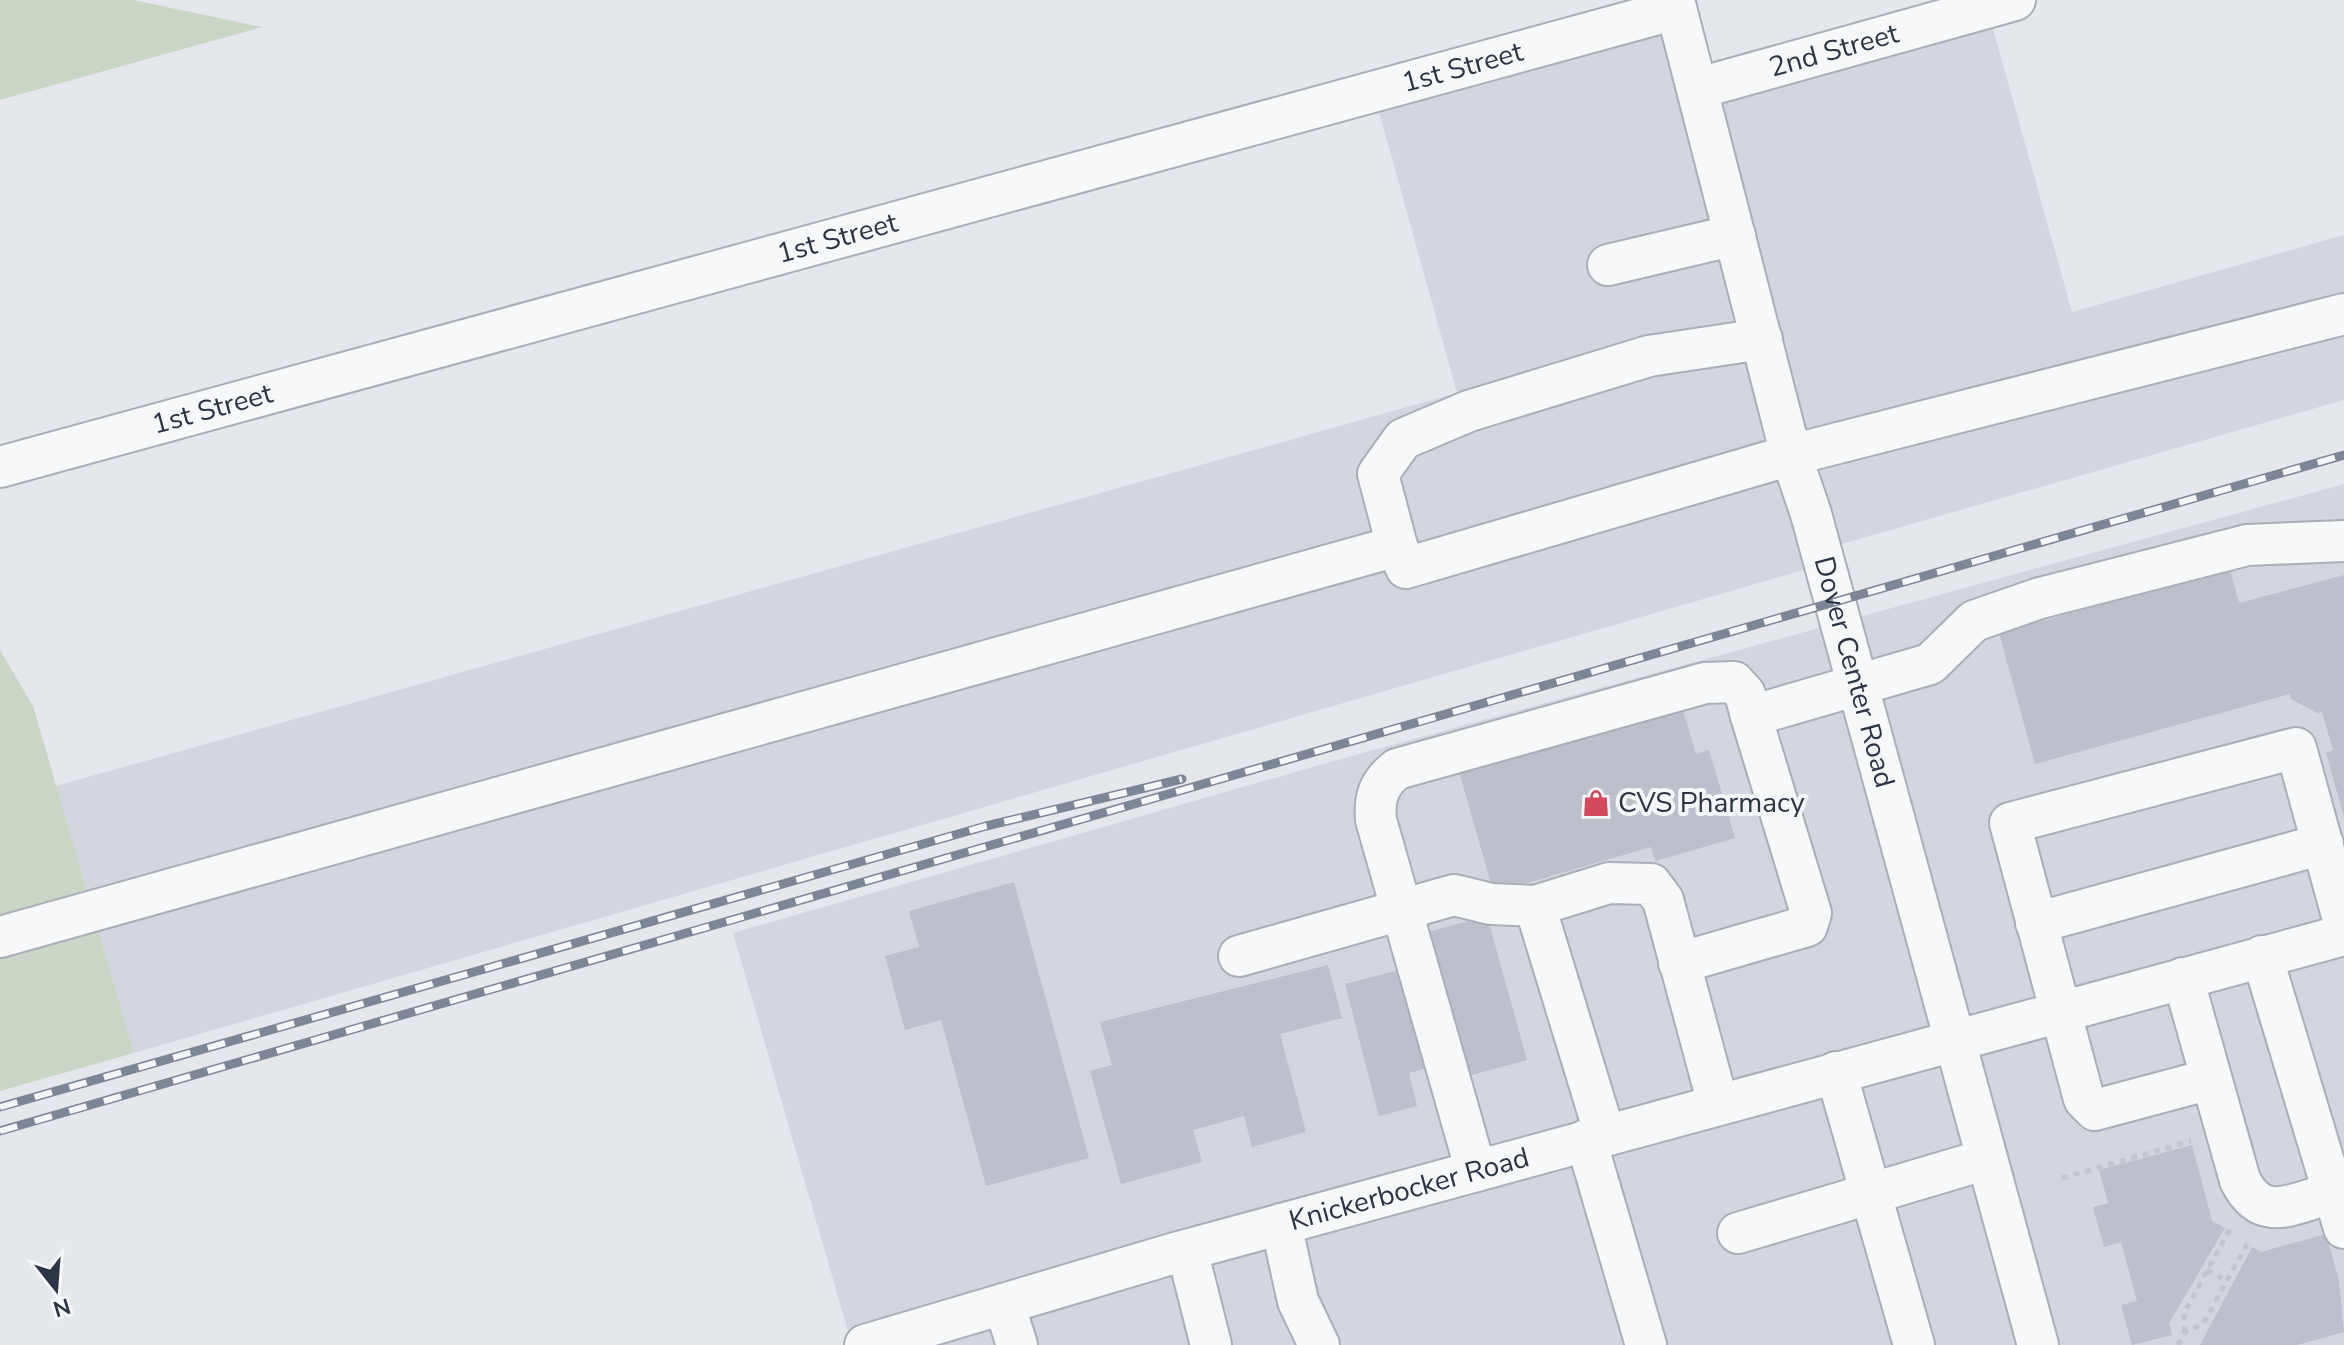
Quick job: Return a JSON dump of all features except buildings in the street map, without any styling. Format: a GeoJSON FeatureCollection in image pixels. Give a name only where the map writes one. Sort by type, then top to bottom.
{"type":"FeatureCollection","features":[{"type":"Feature","properties":{"kind":"street","name":"2nd Street"},"geometry":{"type":"LineString","coordinates":[[1699,88],[2015,0]]}},
{"type":"Feature","properties":{"kind":"street","name":"Dover Center Road"},"geometry":{"type":"LineString","coordinates":[[1675,4],[1791,455],[1858,683],[2038,1345]]}},
{"type":"Feature","properties":{"kind":"street","name":"1st Street"},"geometry":{"type":"LineString","coordinates":[[0,467],[1675,4]]}},
{"type":"Feature","properties":{"kind":"street"},"geometry":{"type":"LineString","coordinates":[[1608,265],[1735,235]]}},
{"type":"Feature","properties":{"kind":"street"},"geometry":{"type":"LineString","coordinates":[[1762,339],[1649,356],[1469,411],[1403,439],[1378,474],[1406,568],[1791,455],[2344,314]]}},
{"type":"Feature","properties":{"kind":"street"},"geometry":{"type":"LineString","coordinates":[[1751,716],[1930,664],[1974,621],[2040,598],[2247,545],[2332,544],[2344,541]]}},
{"type":"Feature","properties":{"kind":"street"},"geometry":{"type":"LineString","coordinates":[[0,937],[1397,546]]}},
{"type":"Feature","properties":{"kind":"street"},"geometry":{"type":"LineString","coordinates":[[1476,1171],[1376,820],[1374,800],[1388,777],[1397,769],[1705,683],[1734,682],[1745,694],[1811,913],[1807,926],[1679,963]]}},
{"type":"Feature","properties":{"kind":"street"},"geometry":{"type":"LineString","coordinates":[[2211,1079],[2095,1110],[2084,1099],[2010,823],[2296,748],[2344,923]]}},
{"type":"Feature","properties":{"kind":"street"},"geometry":{"type":"LineString","coordinates":[[2036,923],[2323,844]]}},
{"type":"Feature","properties":{"kind":"street"},"geometry":{"type":"LineString","coordinates":[[1239,956],[1454,895],[1491,904],[1535,906],[1609,883],[1651,884],[1663,900],[1718,1104]]}},
{"type":"Feature","properties":{"kind":"street"},"geometry":{"type":"LineString","coordinates":[[1535,906],[1646,1345]]}},
{"type":"Feature","properties":{"kind":"street","name":"Knickerbocker Road"},"geometry":{"type":"LineString","coordinates":[[865,1345],[1187,1250],[2344,935]]}},
{"type":"Feature","properties":{"kind":"street"},"geometry":{"type":"LineString","coordinates":[[2183,978],[2248,1197],[2259,1206],[2338,1210],[2262,956]]}},
{"type":"Feature","properties":{"kind":"street"},"geometry":{"type":"LineString","coordinates":[[1836,1072],[1914,1345]]}},
{"type":"Feature","properties":{"kind":"street"},"geometry":{"type":"LineString","coordinates":[[1738,1233],[1987,1159]]}},
{"type":"Feature","properties":{"kind":"street"},"geometry":{"type":"LineString","coordinates":[[1281,1224],[1298,1301],[1319,1345]]}},
{"type":"Feature","properties":{"kind":"street"},"geometry":{"type":"LineString","coordinates":[[1187,1250],[1211,1345]]}},
{"type":"Feature","properties":{"kind":"street"},"geometry":{"type":"LineString","coordinates":[[1004,1304],[1017,1345]]}},
{"type":"Feature","properties":{"kind":"path"},"geometry":{"type":"LineString","coordinates":[[2178,1345],[2185,1332],[2184,1313],[2233,1224]]}},
{"type":"Feature","properties":{"kind":"path"},"geometry":{"type":"LineString","coordinates":[[2185,1332],[2203,1324],[2252,1235]]}},
{"type":"Feature","properties":{"kind":"path"},"geometry":{"type":"LineString","coordinates":[[2207,1270],[2227,1281]]}},
{"type":"Feature","properties":{"kind":"shaded area"},"geometry":{"type":"Polygon","coordinates":[[[1990,18],[2072,312],[2344,235],[2344,400],[1810,553],[1814,567],[134,1053],[56,786],[1457,393],[1376,101],[1666,22],[1688,104],[1990,18]]]}},
{"type":"Feature","properties":{"kind":"shaded area"},"geometry":{"type":"Polygon","coordinates":[[[2344,484],[2344,1345],[852,1345],[733,933],[1330,762],[2344,484]]]}},
{"type":"Feature","properties":{"kind":"green space"},"geometry":{"type":"Polygon","coordinates":[[[0,0],[133,0],[262,27],[0,100],[0,0]]]}},
{"type":"Feature","properties":{"kind":"green space"},"geometry":{"type":"Polygon","coordinates":[[[0,650],[33,706],[134,1053],[0,1091],[0,650]]]}},
{"type":"Feature","properties":{"kind":"railway"},"geometry":{"type":"LineString","coordinates":[[0,1131],[2344,455]]}},
{"type":"Feature","properties":{"kind":"railway"},"geometry":{"type":"LineString","coordinates":[[0,1107],[986,826],[1182,779]]}},
{"type":"Feature","properties":{"kind":"place","name":"CVS Pharmacy"},"geometry":{"type":"Point","coordinates":[1596,803]}}]}
